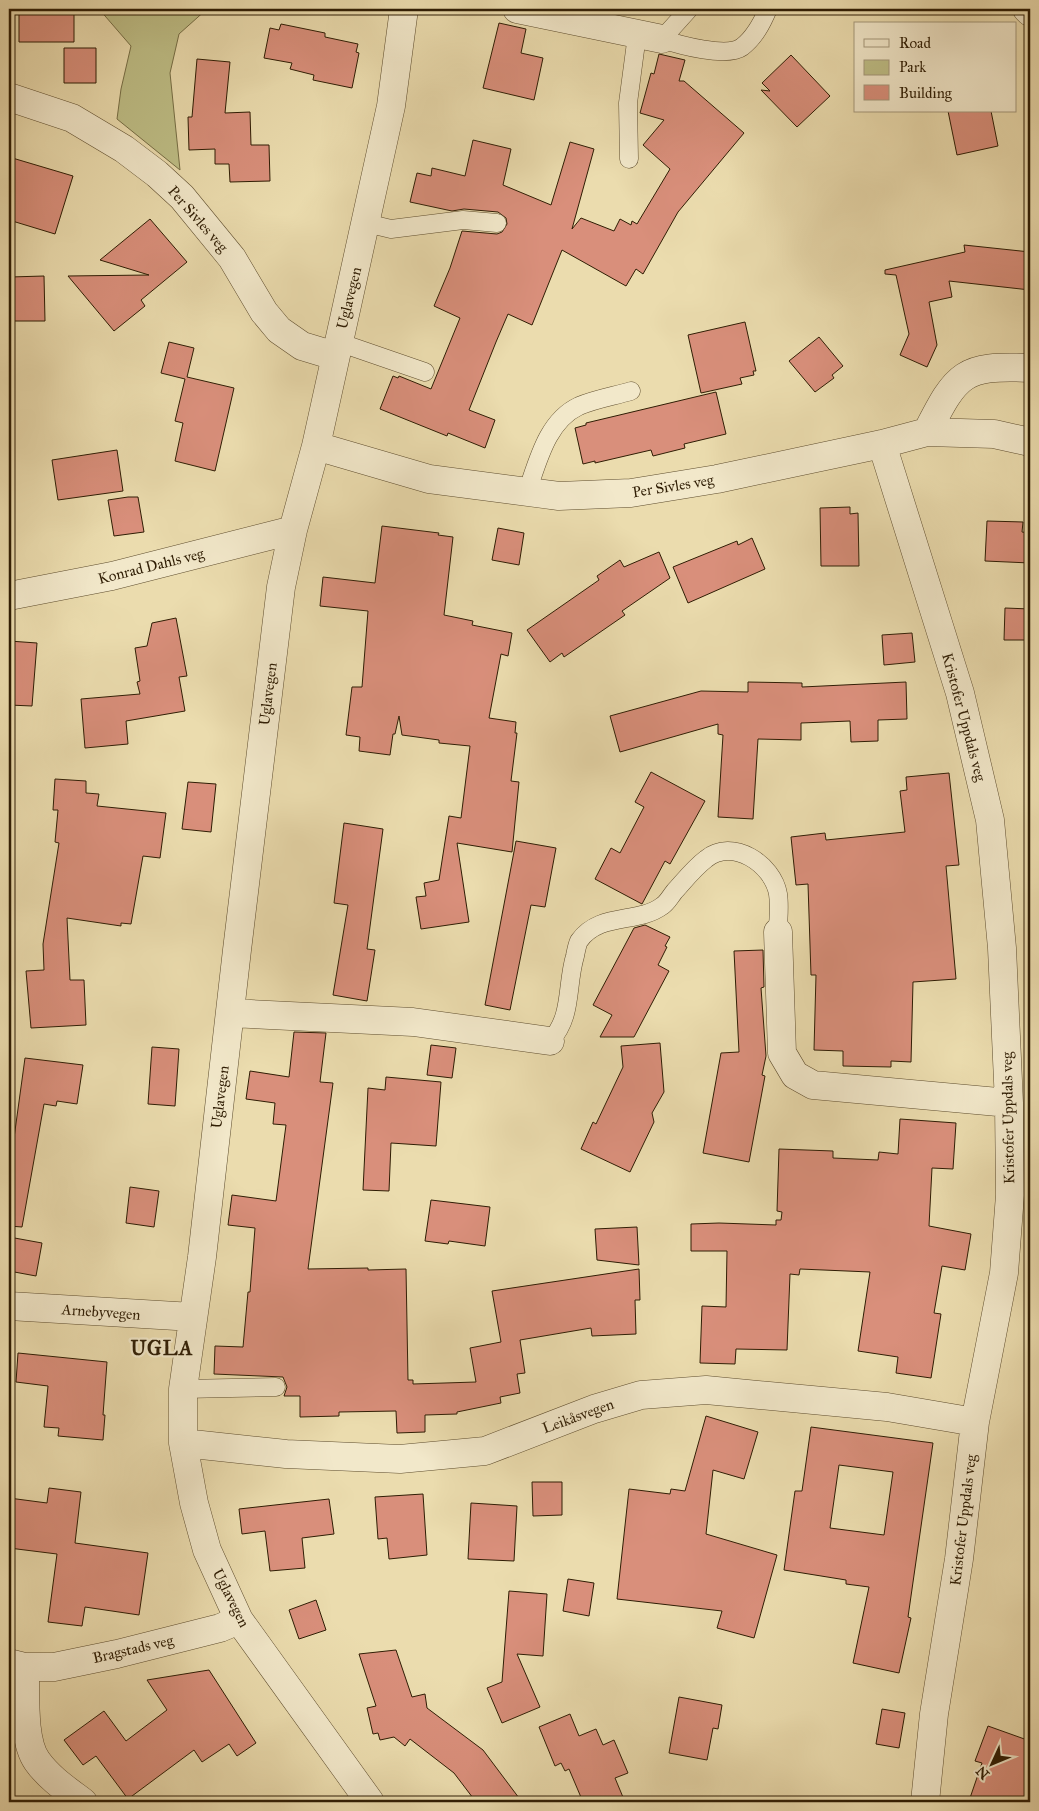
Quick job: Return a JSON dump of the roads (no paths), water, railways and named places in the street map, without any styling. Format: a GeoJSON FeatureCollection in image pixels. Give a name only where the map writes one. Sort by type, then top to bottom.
{"type":"FeatureCollection","features":[{"type":"Feature","properties":{"kind":"street","name":"Uglavegen"},"geometry":{"type":"LineString","coordinates":[[370,1802],[239,1620],[207,1550],[194,1503],[183,1443],[183,1389],[202,1257],[281,587],[293,530],[316,446],[391,106],[404,9]]}},
{"type":"Feature","properties":{"kind":"street"},"geometry":{"type":"LineString","coordinates":[[517,9],[649,37]]}},
{"type":"Feature","properties":{"kind":"street"},"geometry":{"type":"LineString","coordinates":[[1027,9],[1030,12]]}},
{"type":"Feature","properties":{"kind":"street","name":"Per Sivles veg"},"geometry":{"type":"LineString","coordinates":[[9,97],[72,118],[124,149],[157,174],[182,197],[232,258],[264,312],[279,330],[302,346],[337,349]]}},
{"type":"Feature","properties":{"kind":"street"},"geometry":{"type":"LineString","coordinates":[[927,432],[944,399],[953,386],[964,377],[988,368],[1030,368]]}},
{"type":"Feature","properties":{"kind":"street","name":"Per Sivles veg"},"geometry":{"type":"LineString","coordinates":[[316,446],[429,479],[558,496],[631,493],[717,479],[882,444],[927,432],[994,434],[1030,442]]}},
{"type":"Feature","properties":{"kind":"street","name":"Kristofer Uppdals veg"},"geometry":{"type":"LineString","coordinates":[[882,444],[960,693],[990,820],[1002,948],[1010,1103],[1010,1195],[1004,1273],[975,1422],[959,1559],[934,1714],[925,1802]]}},
{"type":"Feature","properties":{"kind":"street","name":"Konrad Dahls veg"},"geometry":{"type":"LineString","coordinates":[[9,596],[112,576],[293,530]]}},
{"type":"Feature","properties":{"kind":"street"},"geometry":{"type":"LineString","coordinates":[[778,932],[782,1053],[795,1075],[812,1085],[1010,1103]]}},
{"type":"Feature","properties":{"kind":"street"},"geometry":{"type":"LineString","coordinates":[[230,1013],[413,1022],[550,1041]]}},
{"type":"Feature","properties":{"kind":"street","name":"Arnebyvegen"},"geometry":{"type":"LineString","coordinates":[[9,1306],[193,1317]]}},
{"type":"Feature","properties":{"kind":"street","name":"Leikåsvegen"},"geometry":{"type":"LineString","coordinates":[[183,1443],[286,1454],[400,1459],[485,1451],[594,1409],[642,1395],[706,1390],[887,1406],[975,1422]]}},
{"type":"Feature","properties":{"kind":"street","name":"Bragstads veg"},"geometry":{"type":"LineString","coordinates":[[83,1802],[43,1769],[32,1752],[17,1665],[54,1667],[117,1654],[220,1628],[239,1620]]}},
{"type":"Feature","properties":{"kind":"lane"},"geometry":{"type":"LineString","coordinates":[[629,159],[628,103],[649,37],[688,9]]}},
{"type":"Feature","properties":{"kind":"lane"},"geometry":{"type":"LineString","coordinates":[[649,37],[706,49],[732,52],[742,47],[761,27],[768,9]]}},
{"type":"Feature","properties":{"kind":"lane"},"geometry":{"type":"LineString","coordinates":[[366,223],[391,229],[463,220],[497,223]]}},
{"type":"Feature","properties":{"kind":"lane"},"geometry":{"type":"LineString","coordinates":[[337,349],[425,372]]}},
{"type":"Feature","properties":{"kind":"lane"},"geometry":{"type":"LineString","coordinates":[[526,492],[547,439],[562,417],[580,406],[631,391]]}},
{"type":"Feature","properties":{"kind":"lane"},"geometry":{"type":"LineString","coordinates":[[550,1041],[564,1021],[572,964],[578,942],[595,926],[652,912],[662,906],[707,858],[722,850],[736,851],[752,858],[773,880],[778,894],[778,932]]}},
{"type":"Feature","properties":{"kind":"lane"},"geometry":{"type":"LineString","coordinates":[[183,1389],[276,1388]]}},
{"type":"Feature","properties":{"kind":"district","name":"UGLA"},"geometry":{"type":"Point","coordinates":[162,1348]}}]}
